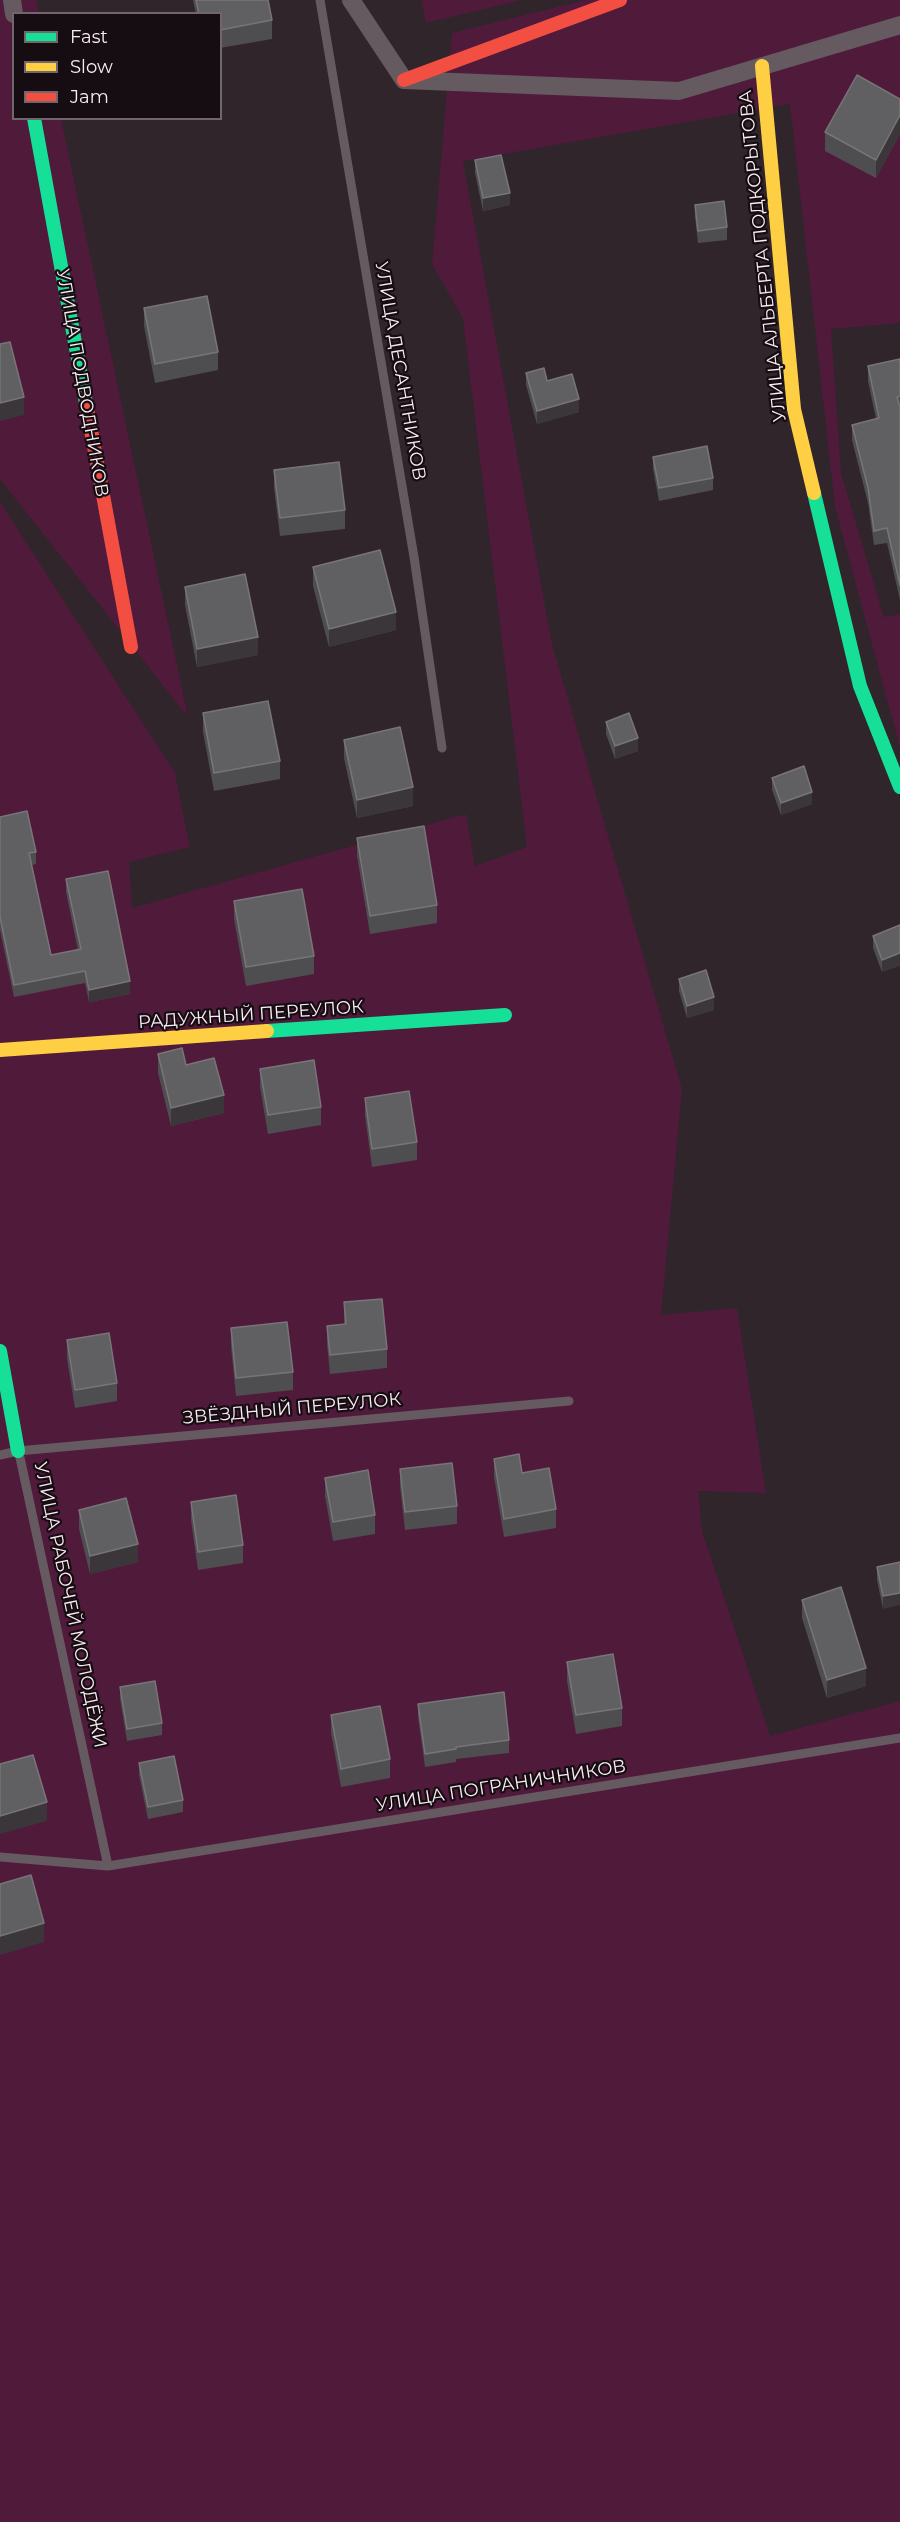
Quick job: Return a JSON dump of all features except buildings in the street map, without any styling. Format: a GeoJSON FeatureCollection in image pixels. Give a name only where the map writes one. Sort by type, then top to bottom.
{"type":"FeatureCollection","features":[{"type":"Feature","properties":{"kind":"street"},"geometry":{"type":"LineString","coordinates":[[351,0],[404,80]]}},
{"type":"Feature","properties":{"kind":"street"},"geometry":{"type":"LineString","coordinates":[[404,80],[620,0]]}},
{"type":"Feature","properties":{"kind":"street"},"geometry":{"type":"LineString","coordinates":[[404,80],[679,91],[900,25]]}},
{"type":"Feature","properties":{"kind":"street","name":"УЛИЦА АЛЬБЕРТА ПОДКОРЫТОВА"},"geometry":{"type":"LineString","coordinates":[[762,66],[794,409],[860,686],[900,787]]}},
{"type":"Feature","properties":{"kind":"street","name":"УЛИЦА ПОДВОДНИКОВ"},"geometry":{"type":"LineString","coordinates":[[34,120],[131,647]]}},
{"type":"Feature","properties":{"kind":"street","name":"РАДУЖНЫЙ ПЕРЕУЛОК"},"geometry":{"type":"LineString","coordinates":[[0,1050],[505,1016]]}},
{"type":"Feature","properties":{"kind":"street","name":"УЛИЦА РАБОЧЕЙ МОЛОДЁЖИ"},"geometry":{"type":"LineString","coordinates":[[0,1351],[18,1451]]}},
{"type":"Feature","properties":{"kind":"lane","name":"УЛИЦА ДЕСАНТНИКОВ"},"geometry":{"type":"LineString","coordinates":[[320,0],[414,557],[442,748]]}},
{"type":"Feature","properties":{"kind":"lane","name":"ЗВЁЗДНЫЙ ПЕРЕУЛОК"},"geometry":{"type":"LineString","coordinates":[[0,1455],[18,1451],[568,1401]]}},
{"type":"Feature","properties":{"kind":"lane","name":"УЛИЦА РАБОЧЕЙ МОЛОДЁЖИ"},"geometry":{"type":"LineString","coordinates":[[18,1451],[108,1866]]}},
{"type":"Feature","properties":{"kind":"lane","name":"УЛИЦА ПОГРАНИЧНИКОВ"},"geometry":{"type":"LineString","coordinates":[[0,1857],[108,1866],[900,1738]]}},
{"type":"Feature","properties":{"kind":"shaded area"},"geometry":{"type":"Polygon","coordinates":[[[0,0],[36,0],[39,12],[12,12],[12,120],[61,120],[188,717],[0,479],[0,0]]]}},
{"type":"Feature","properties":{"kind":"shaded area"},"geometry":{"type":"Polygon","coordinates":[[[421,0],[522,0],[426,23],[421,0]]]}},
{"type":"Feature","properties":{"kind":"shaded area"},"geometry":{"type":"Polygon","coordinates":[[[585,0],[900,0],[900,323],[831,329],[841,473],[884,617],[900,614],[900,748],[835,507],[790,104],[463,161],[552,644],[682,1089],[661,1315],[737,1308],[766,1493],[698,1491],[702,1531],[770,1736],[900,1701],[900,2522],[0,2522],[0,502],[175,773],[190,847],[129,862],[132,908],[466,814],[475,866],[527,847],[463,319],[432,264],[452,33],[585,0]]]}},
{"type":"Feature","properties":{"kind":"traffic: fast"},"geometry":{"type":"LineString","coordinates":[[34,120],[86,403]]}},
{"type":"Feature","properties":{"kind":"traffic: fast"},"geometry":{"type":"LineString","coordinates":[[814,493],[860,686],[900,787]]}},
{"type":"Feature","properties":{"kind":"traffic: fast"},"geometry":{"type":"LineString","coordinates":[[267,1031],[505,1015]]}},
{"type":"Feature","properties":{"kind":"traffic: fast"},"geometry":{"type":"LineString","coordinates":[[0,1351],[18,1451]]}},
{"type":"Feature","properties":{"kind":"traffic: slow"},"geometry":{"type":"LineString","coordinates":[[762,66],[794,409],[814,493]]}},
{"type":"Feature","properties":{"kind":"traffic: slow"},"geometry":{"type":"LineString","coordinates":[[0,1050],[267,1031]]}},
{"type":"Feature","properties":{"kind":"traffic: jam"},"geometry":{"type":"LineString","coordinates":[[404,80],[620,0]]}},
{"type":"Feature","properties":{"kind":"traffic: jam"},"geometry":{"type":"LineString","coordinates":[[86,403],[131,647]]}}]}
